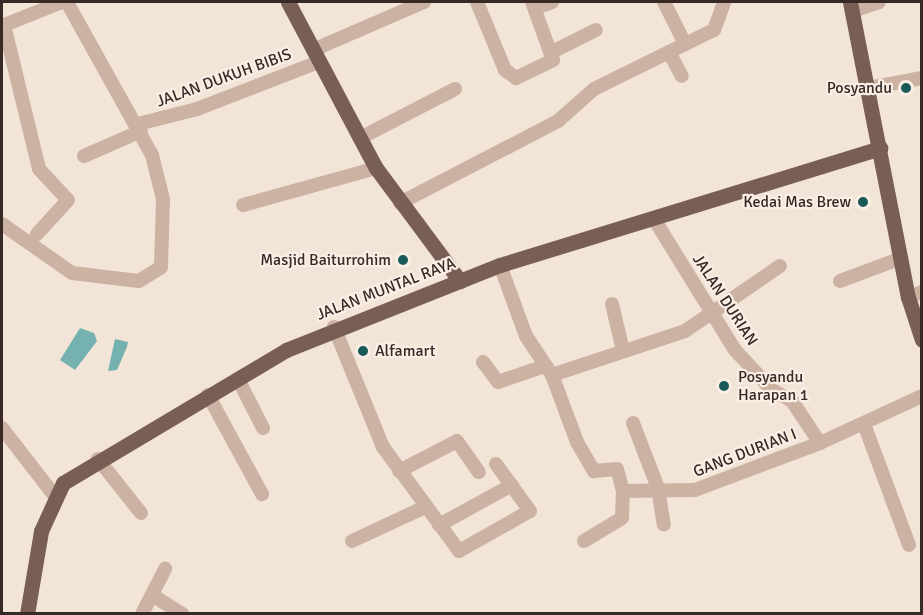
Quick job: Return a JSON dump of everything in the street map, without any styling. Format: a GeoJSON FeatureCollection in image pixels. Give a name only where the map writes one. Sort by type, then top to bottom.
{"type":"FeatureCollection","features":[{"type":"Feature","properties":{"kind":"main road"},"geometry":{"type":"LineString","coordinates":[[288,2],[376,168],[400,203],[460,280]]}},
{"type":"Feature","properties":{"kind":"main road"},"geometry":{"type":"LineString","coordinates":[[851,6],[869,88],[900,259],[914,294],[921,340]]}},
{"type":"Feature","properties":{"kind":"main road","name":"JALAN MUNTAL RAYA"},"geometry":{"type":"LineString","coordinates":[[54,495],[98,459],[208,395],[333,327],[500,265],[880,148]]}},
{"type":"Feature","properties":{"kind":"main road"},"geometry":{"type":"LineString","coordinates":[[27,614],[31,571],[54,495]]}},
{"type":"Feature","properties":{"kind":"street"},"geometry":{"type":"LineString","coordinates":[[37,234],[68,200],[39,169],[3,26],[62,2]]}},
{"type":"Feature","properties":{"kind":"street"},"geometry":{"type":"LineString","coordinates":[[2,224],[72,273],[148,279],[161,267],[163,199],[140,128],[67,2]]}},
{"type":"Feature","properties":{"kind":"street","name":"JALAN DUKUH BIBIS"},"geometry":{"type":"LineString","coordinates":[[84,156],[140,128],[186,112],[316,56],[424,2]]}},
{"type":"Feature","properties":{"kind":"street"},"geometry":{"type":"LineString","coordinates":[[477,2],[505,70],[516,78],[547,67],[552,52],[534,5],[552,2]]}},
{"type":"Feature","properties":{"kind":"street"},"geometry":{"type":"LineString","coordinates":[[664,2],[684,42]]}},
{"type":"Feature","properties":{"kind":"street"},"geometry":{"type":"LineString","coordinates":[[400,203],[523,141],[594,89],[669,52],[684,42],[717,28],[724,2]]}},
{"type":"Feature","properties":{"kind":"street"},"geometry":{"type":"LineString","coordinates":[[851,6],[879,2]]}},
{"type":"Feature","properties":{"kind":"street"},"geometry":{"type":"LineString","coordinates":[[552,52],[596,30]]}},
{"type":"Feature","properties":{"kind":"street"},"geometry":{"type":"LineString","coordinates":[[669,52],[682,76]]}},
{"type":"Feature","properties":{"kind":"street"},"geometry":{"type":"LineString","coordinates":[[869,88],[921,78]]}},
{"type":"Feature","properties":{"kind":"street"},"geometry":{"type":"LineString","coordinates":[[360,138],[455,88]]}},
{"type":"Feature","properties":{"kind":"street"},"geometry":{"type":"LineString","coordinates":[[243,205],[376,168]]}},
{"type":"Feature","properties":{"kind":"street","name":"JALAN DURIAN"},"geometry":{"type":"LineString","coordinates":[[654,219],[735,350],[808,420],[820,443]]}},
{"type":"Feature","properties":{"kind":"street"},"geometry":{"type":"LineString","coordinates":[[840,281],[900,259]]}},
{"type":"Feature","properties":{"kind":"street"},"geometry":{"type":"LineString","coordinates":[[500,265],[594,471],[617,468],[623,491],[622,518],[584,541]]}},
{"type":"Feature","properties":{"kind":"street"},"geometry":{"type":"LineString","coordinates":[[483,362],[498,382],[547,371],[673,336],[712,314],[780,266]]}},
{"type":"Feature","properties":{"kind":"street"},"geometry":{"type":"LineString","coordinates":[[612,304],[623,351]]}},
{"type":"Feature","properties":{"kind":"street"},"geometry":{"type":"LineString","coordinates":[[333,327],[375,432],[423,508],[463,552],[529,514],[496,464]]}},
{"type":"Feature","properties":{"kind":"street"},"geometry":{"type":"LineString","coordinates":[[238,379],[263,428]]}},
{"type":"Feature","properties":{"kind":"street"},"geometry":{"type":"LineString","coordinates":[[208,395],[262,494]]}},
{"type":"Feature","properties":{"kind":"street"},"geometry":{"type":"LineString","coordinates":[[820,443],[921,396]]}},
{"type":"Feature","properties":{"kind":"street"},"geometry":{"type":"LineString","coordinates":[[633,423],[658,488],[664,525]]}},
{"type":"Feature","properties":{"kind":"street"},"geometry":{"type":"LineString","coordinates":[[864,424],[909,545]]}},
{"type":"Feature","properties":{"kind":"street"},"geometry":{"type":"LineString","coordinates":[[2,428],[6,438],[54,495]]}},
{"type":"Feature","properties":{"kind":"street"},"geometry":{"type":"LineString","coordinates":[[399,471],[457,441],[479,472]]}},
{"type":"Feature","properties":{"kind":"street","name":"GANG DURIAN I"},"geometry":{"type":"LineString","coordinates":[[623,491],[658,488],[695,490],[820,443]]}},
{"type":"Feature","properties":{"kind":"street"},"geometry":{"type":"LineString","coordinates":[[98,459],[141,513]]}},
{"type":"Feature","properties":{"kind":"street"},"geometry":{"type":"LineString","coordinates":[[439,525],[512,485]]}},
{"type":"Feature","properties":{"kind":"street"},"geometry":{"type":"LineString","coordinates":[[352,541],[423,508]]}},
{"type":"Feature","properties":{"kind":"street"},"geometry":{"type":"LineString","coordinates":[[142,614],[143,603],[152,595],[165,569]]}},
{"type":"Feature","properties":{"kind":"street"},"geometry":{"type":"LineString","coordinates":[[152,595],[183,614]]}},
{"type":"Feature","properties":{"kind":"water"},"geometry":{"type":"Polygon","coordinates":[[[80,328],[94,333],[97,341],[75,370],[60,360],[80,328]]]}},
{"type":"Feature","properties":{"kind":"water"},"geometry":{"type":"Polygon","coordinates":[[[115,339],[128,342],[127,347],[117,370],[108,371],[115,339]]]}},
{"type":"Feature","properties":{"kind":"place","name":"Posyandu"},"geometry":{"type":"Point","coordinates":[906,88]}},
{"type":"Feature","properties":{"kind":"place","name":"Kedai Mas Brew"},"geometry":{"type":"Point","coordinates":[863,202]}},
{"type":"Feature","properties":{"kind":"place","name":"Masjid Baiturrohim"},"geometry":{"type":"Point","coordinates":[403,260]}},
{"type":"Feature","properties":{"kind":"place","name":"Alfamart"},"geometry":{"type":"Point","coordinates":[363,351]}},
{"type":"Feature","properties":{"kind":"place","name":"Posyandu Harapan 1"},"geometry":{"type":"Point","coordinates":[724,386]}}]}
